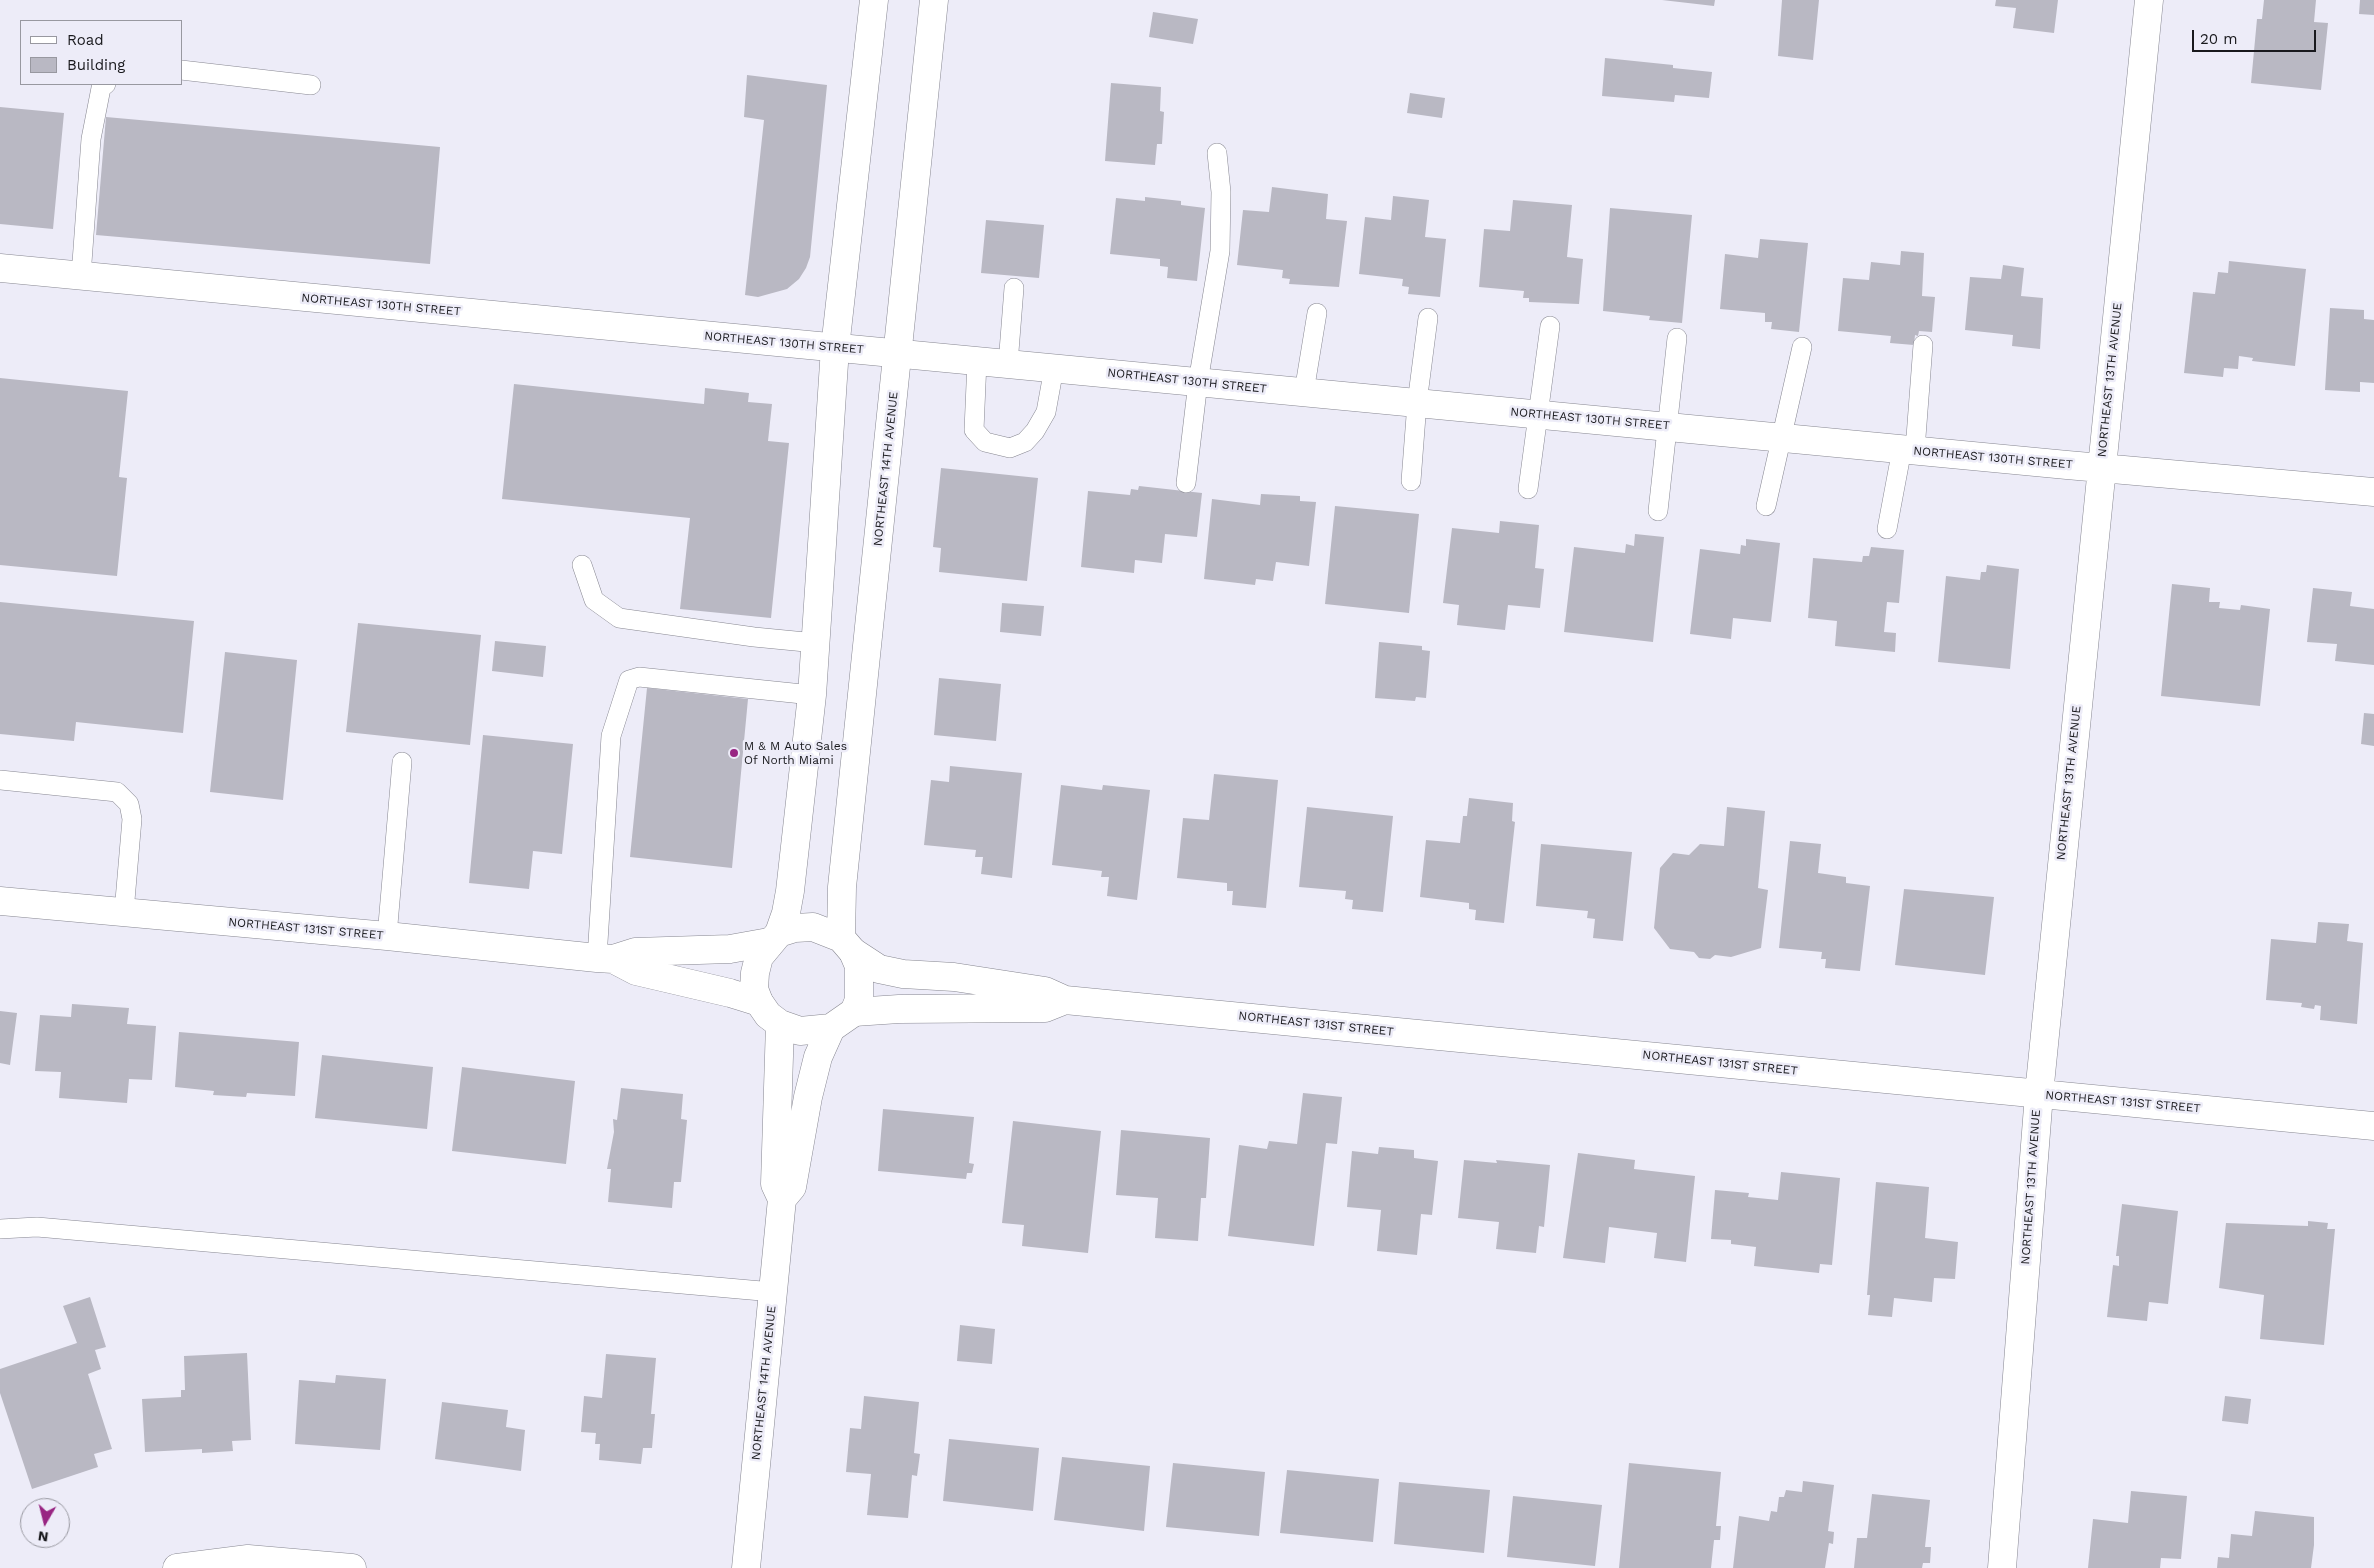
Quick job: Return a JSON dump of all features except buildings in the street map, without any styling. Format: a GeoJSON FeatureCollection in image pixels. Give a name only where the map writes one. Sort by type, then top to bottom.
{"type":"FeatureCollection","features":[{"type":"Feature","properties":{"kind":"street"},"geometry":{"type":"LineString","coordinates":[[774,938],[795,928],[812,927],[847,945],[859,966],[859,1000],[854,1012],[831,1028],[800,1031],[780,1024],[768,1015],[759,1002],[754,989],[759,956],[774,938],[786,913],[790,891],[812,694],[835,348],[874,0]]}},
{"type":"Feature","properties":{"kind":"street","name":"NORTHEAST 14TH AVENUE"},"geometry":{"type":"LineString","coordinates":[[847,945],[842,887],[934,0]]}},
{"type":"Feature","properties":{"kind":"street","name":"NORTHEAST 13TH AVENUE"},"geometry":{"type":"LineString","coordinates":[[2002,1568],[2038,1094],[2150,0]]}},
{"type":"Feature","properties":{"kind":"street","name":"NORTHEAST 130TH STREET"},"geometry":{"type":"LineString","coordinates":[[0,268],[1780,438],[2374,492]]}},
{"type":"Feature","properties":{"kind":"street","name":"NORTHEAST 131ST STREET"},"geometry":{"type":"LineString","coordinates":[[0,901],[605,958],[636,971],[730,992],[759,1002]]}},
{"type":"Feature","properties":{"kind":"street","name":"NORTHEAST 131ST STREET"},"geometry":{"type":"LineString","coordinates":[[605,958],[635,952],[730,949],[774,938]]}},
{"type":"Feature","properties":{"kind":"street","name":"NORTHEAST 131ST STREET"},"geometry":{"type":"LineString","coordinates":[[847,945],[879,969],[903,974],[954,977],[1045,990],[1065,1000],[2374,1126]]}},
{"type":"Feature","properties":{"kind":"street","name":"NORTHEAST 131ST STREET"},"geometry":{"type":"LineString","coordinates":[[854,1012],[898,1009],[1045,1008],[1065,1000]]}},
{"type":"Feature","properties":{"kind":"street","name":"NORTHEAST 14TH AVENUE"},"geometry":{"type":"LineString","coordinates":[[746,1568],[782,1199],[775,1184],[780,1024]]}},
{"type":"Feature","properties":{"kind":"street","name":"NORTHEAST 14TH AVENUE"},"geometry":{"type":"LineString","coordinates":[[782,1199],[792,1187],[808,1097],[818,1057],[831,1028]]}},
{"type":"Feature","properties":{"kind":"street"},"geometry":{"type":"LineString","coordinates":[[177,1568],[248,1560],[352,1568]]}},
{"type":"Feature","properties":{"kind":"lane"},"geometry":{"type":"LineString","coordinates":[[182,70],[310,85]]}},
{"type":"Feature","properties":{"kind":"lane"},"geometry":{"type":"LineString","coordinates":[[81,276],[91,139],[101,88],[105,85]]}},
{"type":"Feature","properties":{"kind":"lane"},"geometry":{"type":"LineString","coordinates":[[1186,483],[1198,382],[1220,251],[1221,192],[1217,153]]}},
{"type":"Feature","properties":{"kind":"lane"},"geometry":{"type":"LineString","coordinates":[[1008,364],[1014,288]]}},
{"type":"Feature","properties":{"kind":"lane"},"geometry":{"type":"LineString","coordinates":[[1304,392],[1318,312]]}},
{"type":"Feature","properties":{"kind":"lane"},"geometry":{"type":"LineString","coordinates":[[1411,481],[1417,403],[1428,318]]}},
{"type":"Feature","properties":{"kind":"lane"},"geometry":{"type":"LineString","coordinates":[[1528,489],[1550,326]]}},
{"type":"Feature","properties":{"kind":"lane"},"geometry":{"type":"LineString","coordinates":[[1658,511],[1669,427],[1677,338]]}},
{"type":"Feature","properties":{"kind":"lane"},"geometry":{"type":"LineString","coordinates":[[1888,529],[1909,450],[1923,344]]}},
{"type":"Feature","properties":{"kind":"lane"},"geometry":{"type":"LineString","coordinates":[[1766,506],[1802,348]]}},
{"type":"Feature","properties":{"kind":"lane"},"geometry":{"type":"LineString","coordinates":[[976,361],[974,430],[985,442],[1010,448],[1025,442],[1035,431],[1046,412],[1054,368]]}},
{"type":"Feature","properties":{"kind":"lane"},"geometry":{"type":"LineString","coordinates":[[582,565],[594,600],[619,618],[754,637],[816,643]]}},
{"type":"Feature","properties":{"kind":"lane"},"geometry":{"type":"LineString","coordinates":[[605,958],[611,736],[629,680],[639,676],[812,694]]}},
{"type":"Feature","properties":{"kind":"lane"},"geometry":{"type":"LineString","coordinates":[[386,936],[402,762]]}},
{"type":"Feature","properties":{"kind":"lane"},"geometry":{"type":"LineString","coordinates":[[0,780],[117,792],[130,804],[132,819],[124,912]]}},
{"type":"Feature","properties":{"kind":"lane"},"geometry":{"type":"LineString","coordinates":[[0,1229],[47,1228],[773,1292]]}},
{"type":"Feature","properties":{"kind":"place","name":"M & M Auto Sales Of North Miami"},"geometry":{"type":"Point","coordinates":[734,753]}}]}
